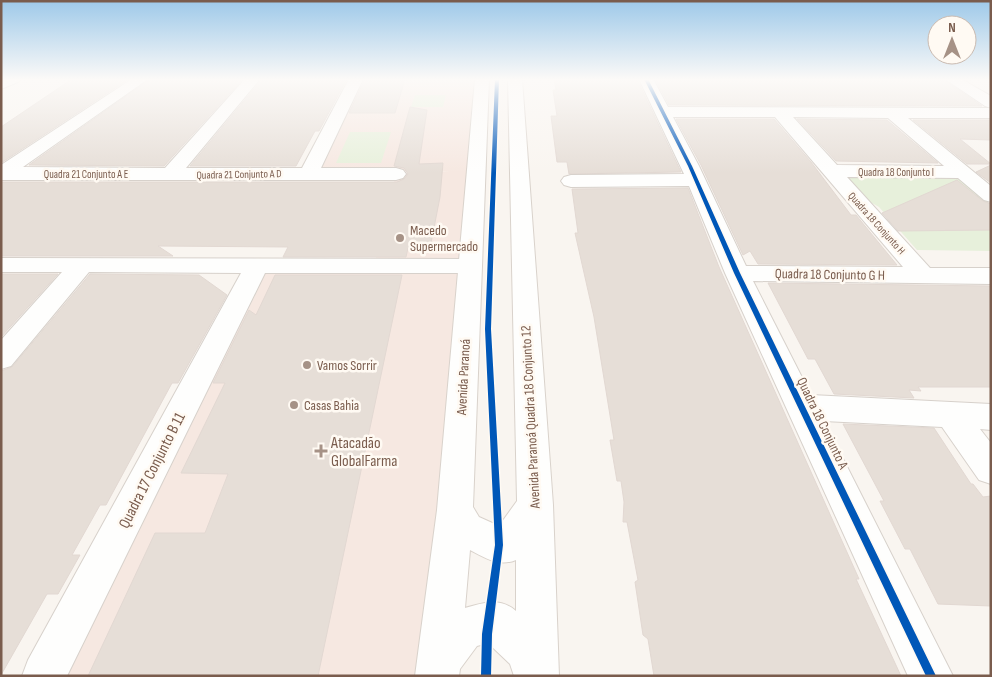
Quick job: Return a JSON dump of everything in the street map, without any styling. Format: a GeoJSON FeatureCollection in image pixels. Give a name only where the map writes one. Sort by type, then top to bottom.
{"type":"FeatureCollection","features":[{"type":"Feature","properties":{"kind":"street"},"geometry":{"type":"LineString","coordinates":[[1,173],[93,111]]}},
{"type":"Feature","properties":{"kind":"street"},"geometry":{"type":"LineString","coordinates":[[170,174],[225,111]]}},
{"type":"Feature","properties":{"kind":"street"},"geometry":{"type":"LineString","coordinates":[[309,173],[340,111]]}},
{"type":"Feature","properties":{"kind":"street","name":"Avenida Paranoá"},"geometry":{"type":"LineString","coordinates":[[437,669],[455,510],[480,111]]}},
{"type":"Feature","properties":{"kind":"street","name":"Avenida Paranoá Quadra 18 Conjunto 12"},"geometry":{"type":"LineString","coordinates":[[517,111],[535,505],[536,676]]}},
{"type":"Feature","properties":{"kind":"street"},"geometry":{"type":"LineString","coordinates":[[662,112],[991,113]]}},
{"type":"Feature","properties":{"kind":"street","name":"Quadra 18 Conjunto A"},"geometry":{"type":"LineString","coordinates":[[662,112],[737,273],[931,676]]}},
{"type":"Feature","properties":{"kind":"street","name":"Quadra 18 Conjunto H"},"geometry":{"type":"LineString","coordinates":[[780,113],[923,275]]}},
{"type":"Feature","properties":{"kind":"street"},"geometry":{"type":"LineString","coordinates":[[894,114],[991,196]]}},
{"type":"Feature","properties":{"kind":"street","name":"Quadra 18 Conjunto I"},"geometry":{"type":"LineString","coordinates":[[830,171],[962,172]]}},
{"type":"Feature","properties":{"kind":"street","name":"Quadra 21 Conjunto A E"},"geometry":{"type":"LineString","coordinates":[[1,173],[170,174]]}},
{"type":"Feature","properties":{"kind":"street"},"geometry":{"type":"LineString","coordinates":[[569,173],[692,173]]}},
{"type":"Feature","properties":{"kind":"street","name":"Quadra 21 Conjunto A D"},"geometry":{"type":"LineString","coordinates":[[170,174],[396,174]]}},
{"type":"Feature","properties":{"kind":"street"},"geometry":{"type":"LineString","coordinates":[[1,265],[257,264],[470,266]]}},
{"type":"Feature","properties":{"kind":"street","name":"Quadra 17 Conjunto B 11"},"geometry":{"type":"LineString","coordinates":[[44,676],[257,264]]}},
{"type":"Feature","properties":{"kind":"street"},"geometry":{"type":"LineString","coordinates":[[1,359],[82,265]]}},
{"type":"Feature","properties":{"kind":"street","name":"Quadra 18 Conjunto G H"},"geometry":{"type":"LineString","coordinates":[[737,273],[991,276]]}},
{"type":"Feature","properties":{"kind":"street"},"geometry":{"type":"LineString","coordinates":[[801,407],[991,417]]}},
{"type":"Feature","properties":{"kind":"street"},"geometry":{"type":"LineString","coordinates":[[952,416],[991,469]]}},
{"type":"Feature","properties":{"kind":"street"},"geometry":{"type":"LineString","coordinates":[[455,510],[466,529],[499,544],[508,544],[535,505]]}},
{"type":"Feature","properties":{"kind":"street"},"geometry":{"type":"LineString","coordinates":[[437,669],[464,629],[489,622],[498,623],[527,651],[536,676]]}},
{"type":"Feature","properties":{"kind":"shaded area"},"geometry":{"type":"Polygon","coordinates":[[[341,111],[478,111],[437,676],[44,676],[257,265],[374,265],[396,174],[450,171],[309,173],[341,111]]]}},
{"type":"Feature","properties":{"kind":"green space"},"geometry":{"type":"Polygon","coordinates":[[[350,132],[391,132],[381,163],[336,163],[350,132]]]}},
{"type":"Feature","properties":{"kind":"green space"},"geometry":{"type":"Polygon","coordinates":[[[840,174],[956,175],[991,205],[991,251],[917,250],[879,207],[858,195],[840,174]]]}},
{"type":"Feature","properties":{"kind":"building"},"geometry":{"type":"Polygon","coordinates":[[[25,111],[81,111],[1,163],[1,127],[25,111]]]}},
{"type":"Feature","properties":{"kind":"building"},"geometry":{"type":"Polygon","coordinates":[[[106,111],[214,111],[164,166],[29,165],[106,111]]]}},
{"type":"Feature","properties":{"kind":"building"},"geometry":{"type":"Polygon","coordinates":[[[236,111],[330,111],[319,131],[315,131],[296,166],[190,166],[236,111]]]}},
{"type":"Feature","properties":{"kind":"building"},"geometry":{"type":"Polygon","coordinates":[[[350,111],[396,111],[395,113],[349,113],[350,111]]]}},
{"type":"Feature","properties":{"kind":"building"},"geometry":{"type":"Polygon","coordinates":[[[409,111],[427,111],[419,164],[443,163],[440,197],[430,248],[408,248],[406,257],[283,257],[288,247],[158,246],[173,256],[1,256],[1,182],[397,182],[404,179],[408,174],[404,168],[394,166],[409,111]]]}},
{"type":"Feature","properties":{"kind":"building"},"geometry":{"type":"Polygon","coordinates":[[[556,111],[652,111],[681,172],[569,174],[567,162],[557,162],[551,116],[557,116],[556,111]]]}},
{"type":"Feature","properties":{"kind":"building"},"geometry":{"type":"Polygon","coordinates":[[[676,119],[774,119],[811,162],[851,215],[856,215],[897,265],[758,264],[750,251],[743,255],[701,165],[676,119]]]}},
{"type":"Feature","properties":{"kind":"building"},"geometry":{"type":"Polygon","coordinates":[[[797,119],[887,120],[938,163],[836,161],[797,119]]]}},
{"type":"Feature","properties":{"kind":"building"},"geometry":{"type":"Polygon","coordinates":[[[913,120],[991,120],[991,140],[960,139],[991,164],[967,164],[913,120]]]}},
{"type":"Feature","properties":{"kind":"building"},"geometry":{"type":"Polygon","coordinates":[[[991,165],[991,183],[976,172],[991,165]]]}},
{"type":"Feature","properties":{"kind":"building"},"geometry":{"type":"Polygon","coordinates":[[[957,180],[983,201],[991,204],[991,230],[898,231],[882,213],[957,180]]]}},
{"type":"Feature","properties":{"kind":"building"},"geometry":{"type":"Polygon","coordinates":[[[688,188],[719,267],[859,579],[856,579],[901,676],[654,676],[648,639],[643,635],[635,582],[638,580],[627,522],[623,522],[624,502],[621,481],[617,481],[610,440],[614,440],[594,317],[575,233],[578,233],[572,189],[688,188]]]}},
{"type":"Feature","properties":{"kind":"building"},"geometry":{"type":"Polygon","coordinates":[[[1,274],[58,274],[1,337],[1,274]]]}},
{"type":"Feature","properties":{"kind":"building"},"geometry":{"type":"Polygon","coordinates":[[[90,274],[199,275],[227,295],[178,383],[172,383],[106,505],[100,505],[72,555],[80,555],[58,594],[47,594],[1,675],[1,371],[12,367],[90,274]]]}},
{"type":"Feature","properties":{"kind":"building"},"geometry":{"type":"Polygon","coordinates":[[[275,275],[402,275],[318,676],[88,676],[155,533],[205,533],[228,474],[181,473],[225,383],[213,383],[249,310],[256,315],[275,275]]]}},
{"type":"Feature","properties":{"kind":"building"},"geometry":{"type":"Polygon","coordinates":[[[768,283],[991,286],[991,387],[918,387],[921,391],[909,390],[914,398],[834,394],[815,359],[808,359],[768,283]]]}},
{"type":"Feature","properties":{"kind":"building"},"geometry":{"type":"Polygon","coordinates":[[[843,424],[934,428],[971,484],[983,497],[991,496],[991,606],[938,604],[910,549],[905,549],[880,501],[884,501],[843,424]]]}},
{"type":"Feature","properties":{"kind":"cycle path"},"geometry":{"type":"LineString","coordinates":[[486,676],[487,634],[499,545],[488,329],[496,111]]}},
{"type":"Feature","properties":{"kind":"cycle path"},"geometry":{"type":"LineString","coordinates":[[662,111],[690,166],[737,273],[931,676]]}},
{"type":"Feature","properties":{"kind":"place","name":"Macedo Supermercado"},"geometry":{"type":"Point","coordinates":[400,238]}},
{"type":"Feature","properties":{"kind":"place","name":"Vamos Sorrir"},"geometry":{"type":"Point","coordinates":[307,365]}},
{"type":"Feature","properties":{"kind":"place","name":"Casas Bahia"},"geometry":{"type":"Point","coordinates":[294,405]}},
{"type":"Feature","properties":{"kind":"place","name":"Atacadão GlobalFarma"},"geometry":{"type":"Point","coordinates":[321,451]}}]}
